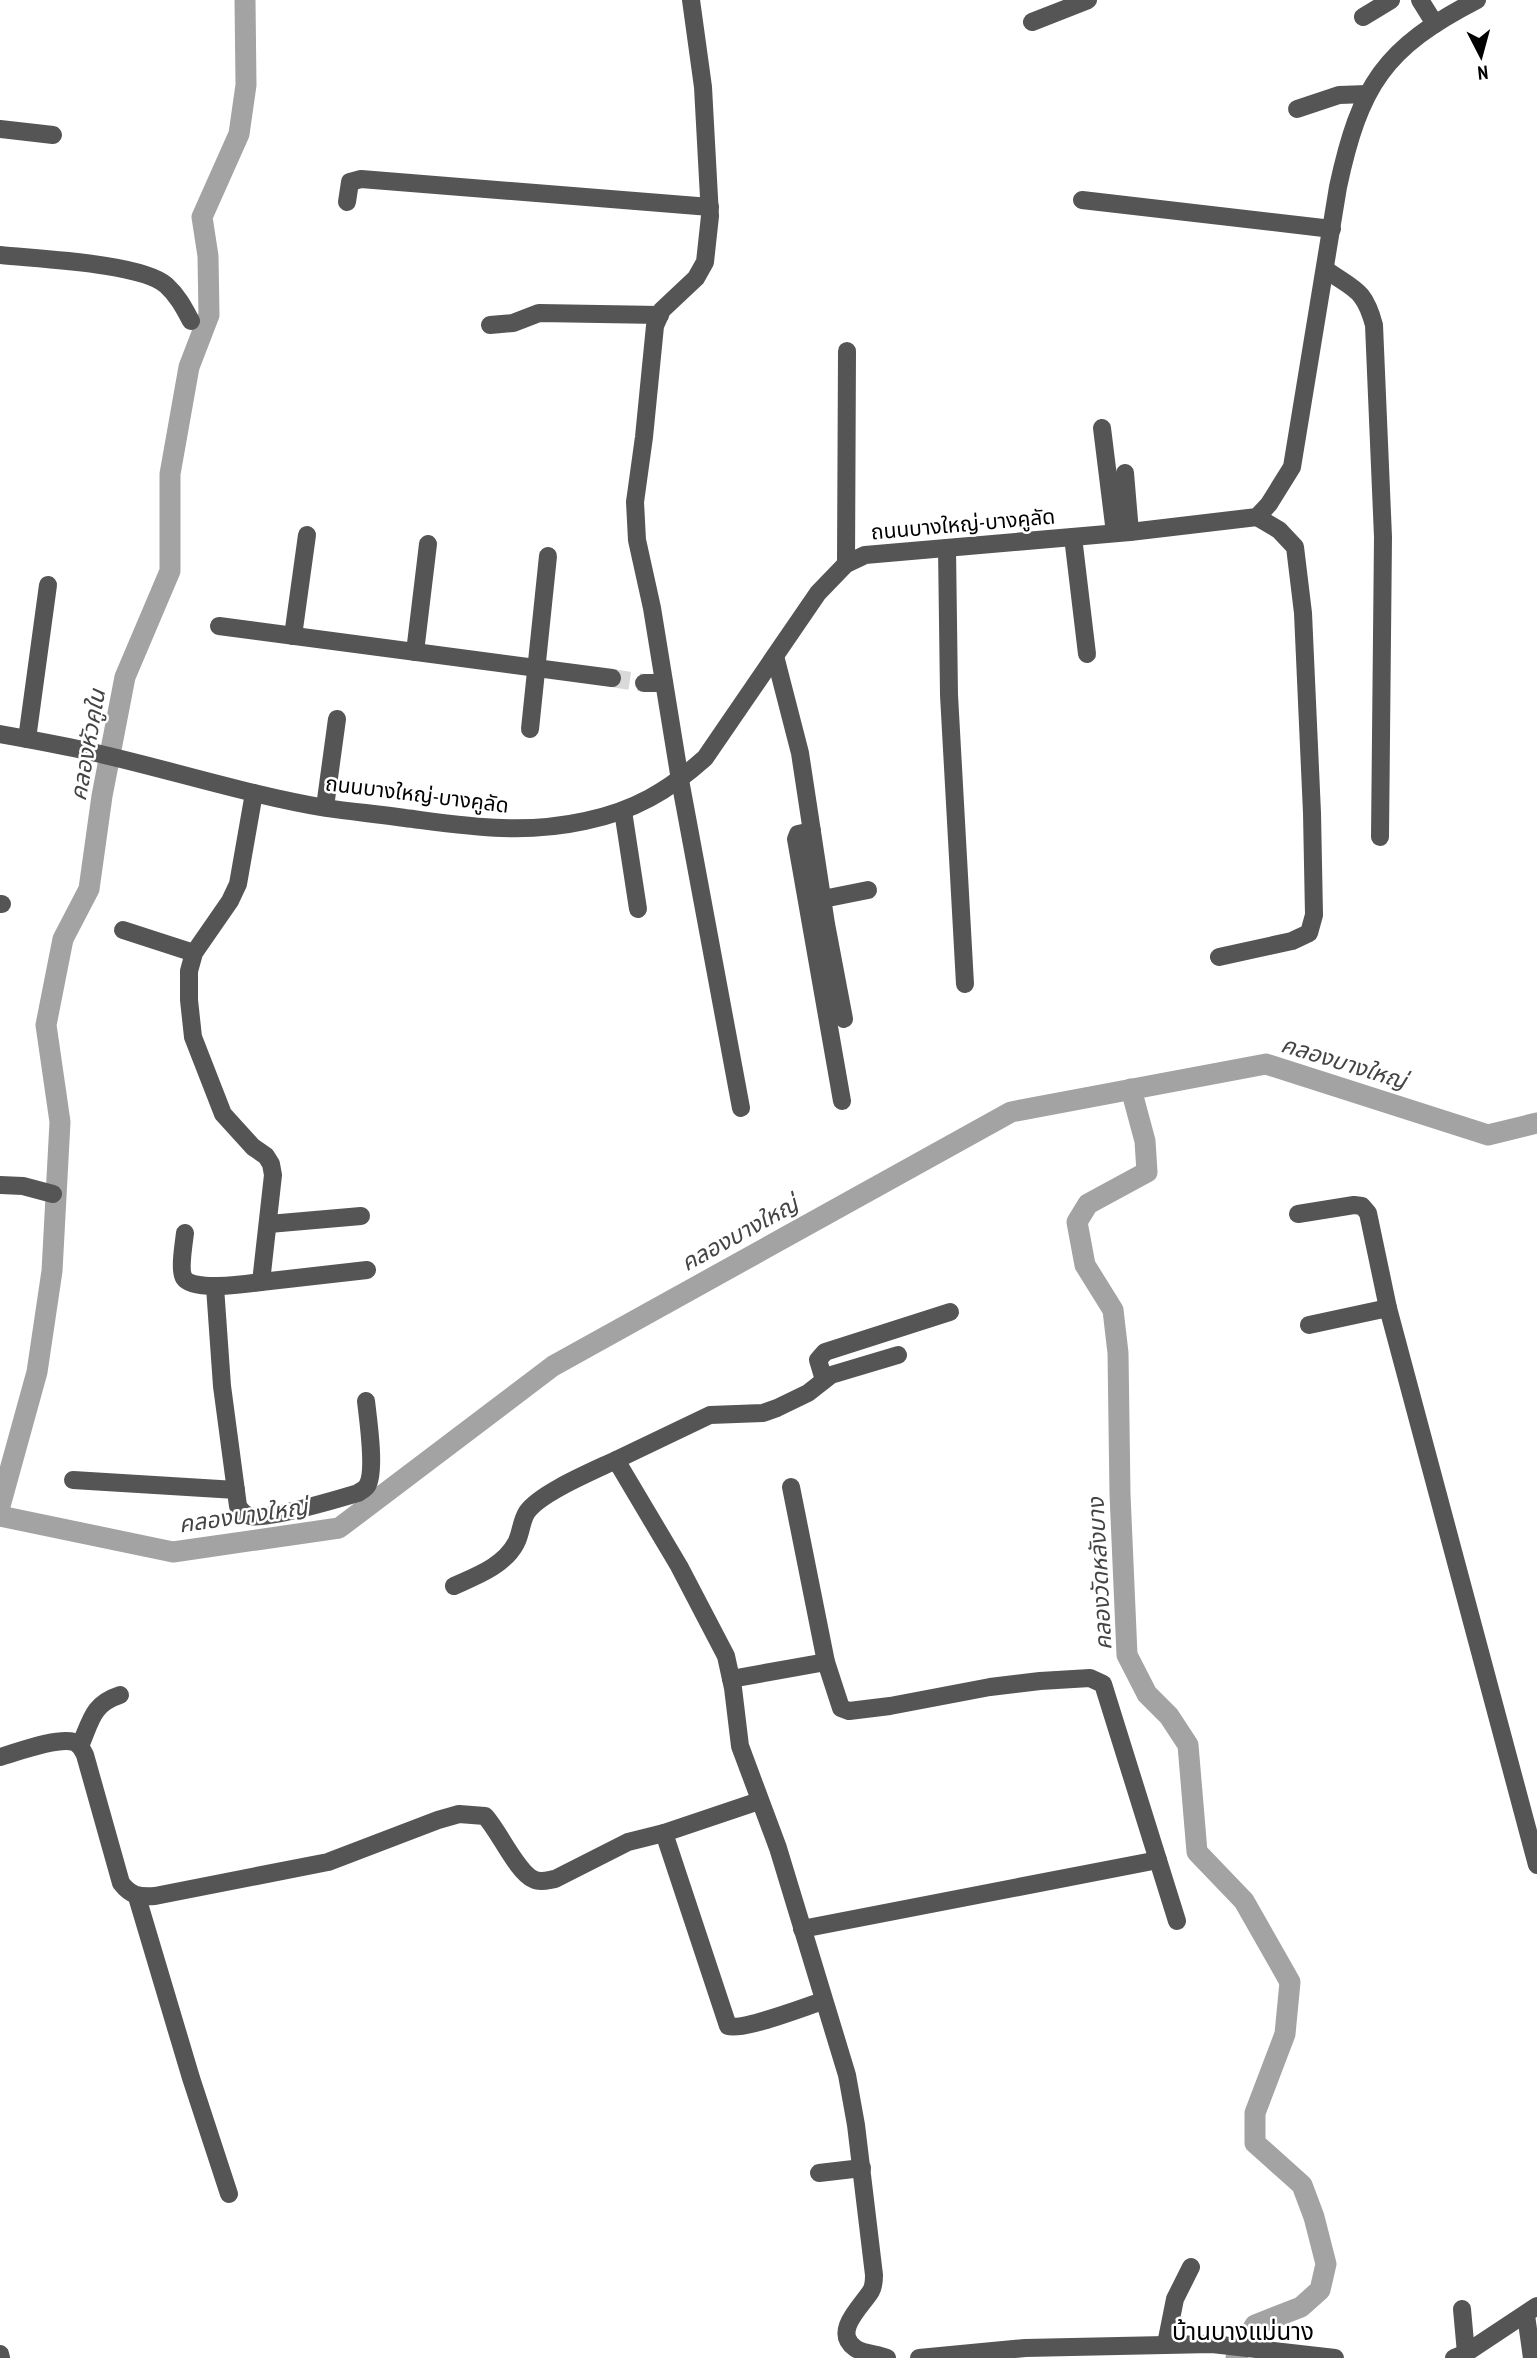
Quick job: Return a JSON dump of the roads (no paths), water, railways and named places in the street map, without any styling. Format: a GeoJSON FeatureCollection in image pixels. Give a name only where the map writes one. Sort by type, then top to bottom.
{"type":"FeatureCollection","features":[{"type":"Feature","properties":{"kind":"street"},"geometry":{"type":"LineString","coordinates":[[691,0],[703,87],[710,207],[705,262],[696,278],[662,310],[654,326],[635,502],[637,540],[652,608],[680,780],[741,1108]]}},
{"type":"Feature","properties":{"kind":"street"},"geometry":{"type":"LineString","coordinates":[[1032,22],[1088,0]]}},
{"type":"Feature","properties":{"kind":"street"},"geometry":{"type":"LineString","coordinates":[[1363,16],[1391,0]]}},
{"type":"Feature","properties":{"kind":"street"},"geometry":{"type":"LineString","coordinates":[[1420,0],[1435,24]]}},
{"type":"Feature","properties":{"kind":"street"},"geometry":{"type":"LineString","coordinates":[[1219,957],[1292,941],[1309,933],[1314,915],[1303,626],[1295,547],[1279,530],[1257,517],[1269,504],[1292,467],[1348,142],[1367,94],[1390,61],[1414,38],[1478,0]]}},
{"type":"Feature","properties":{"kind":"street"},"geometry":{"type":"LineString","coordinates":[[1297,109],[1339,94],[1367,94]]}},
{"type":"Feature","properties":{"kind":"street"},"geometry":{"type":"LineString","coordinates":[[0,129],[53,135]]}},
{"type":"Feature","properties":{"kind":"street"},"geometry":{"type":"LineString","coordinates":[[347,202],[350,182],[361,179],[710,207]]}},
{"type":"Feature","properties":{"kind":"street"},"geometry":{"type":"LineString","coordinates":[[1082,200],[1332,229]]}},
{"type":"Feature","properties":{"kind":"street"},"geometry":{"type":"LineString","coordinates":[[0,255],[133,270],[164,284],[181,302],[191,321]]}},
{"type":"Feature","properties":{"kind":"street"},"geometry":{"type":"LineString","coordinates":[[1325,269],[1353,286],[1368,303],[1374,325],[1379,395],[1382,537],[1380,837]]}},
{"type":"Feature","properties":{"kind":"street"},"geometry":{"type":"LineString","coordinates":[[490,325],[513,323],[539,313],[660,315]]}},
{"type":"Feature","properties":{"kind":"street"},"geometry":{"type":"LineString","coordinates":[[846,564],[847,351]]}},
{"type":"Feature","properties":{"kind":"street"},"geometry":{"type":"LineString","coordinates":[[1102,428],[1123,533]]}},
{"type":"Feature","properties":{"kind":"street"},"geometry":{"type":"LineString","coordinates":[[1123,533],[1125,473]]}},
{"type":"Feature","properties":{"kind":"street","name":"ถนนบางใหญ่-บางคูลัด"},"geometry":{"type":"LineString","coordinates":[[0,734],[83,750],[254,793],[325,807],[503,830],[541,828],[585,821],[623,811],[653,798],[680,780],[705,758],[818,593],[846,564],[865,555],[1123,533],[1257,517]]}},
{"type":"Feature","properties":{"kind":"street"},"geometry":{"type":"LineString","coordinates":[[293,636],[307,535]]}},
{"type":"Feature","properties":{"kind":"street"},"geometry":{"type":"LineString","coordinates":[[1073,537],[1087,654]]}},
{"type":"Feature","properties":{"kind":"street"},"geometry":{"type":"LineString","coordinates":[[415,652],[428,544]]}},
{"type":"Feature","properties":{"kind":"street"},"geometry":{"type":"LineString","coordinates":[[947,548],[949,695],[965,984]]}},
{"type":"Feature","properties":{"kind":"street"},"geometry":{"type":"LineString","coordinates":[[530,729],[548,556]]}},
{"type":"Feature","properties":{"kind":"street"},"geometry":{"type":"LineString","coordinates":[[27,739],[48,585]]}},
{"type":"Feature","properties":{"kind":"street"},"geometry":{"type":"LineString","coordinates":[[219,626],[612,678]]}},
{"type":"Feature","properties":{"kind":"street"},"geometry":{"type":"LineString","coordinates":[[775,656],[800,752],[822,899],[844,1019]]}},
{"type":"Feature","properties":{"kind":"street"},"geometry":{"type":"LineString","coordinates":[[644,683],[664,683]]}},
{"type":"Feature","properties":{"kind":"street"},"geometry":{"type":"LineString","coordinates":[[325,807],[337,719]]}},
{"type":"Feature","properties":{"kind":"street"},"geometry":{"type":"LineString","coordinates":[[254,793],[238,884],[230,901],[194,953],[189,971],[193,1037],[223,1114],[239,1134],[266,1156],[271,1164],[273,1175],[269,1224],[261,1282]]}},
{"type":"Feature","properties":{"kind":"street"},"geometry":{"type":"LineString","coordinates":[[623,811],[638,909]]}},
{"type":"Feature","properties":{"kind":"street"},"geometry":{"type":"LineString","coordinates":[[812,831],[798,834],[796,837],[842,1101]]}},
{"type":"Feature","properties":{"kind":"street"},"geometry":{"type":"LineString","coordinates":[[822,899],[868,890]]}},
{"type":"Feature","properties":{"kind":"street"},"geometry":{"type":"LineString","coordinates":[[123,930],[194,953]]}},
{"type":"Feature","properties":{"kind":"street"},"geometry":{"type":"LineString","coordinates":[[0,1185],[23,1186],[53,1194]]}},
{"type":"Feature","properties":{"kind":"street"},"geometry":{"type":"LineString","coordinates":[[1298,1214],[1354,1205],[1362,1206],[1368,1213],[1388,1308],[1537,1865]]}},
{"type":"Feature","properties":{"kind":"street"},"geometry":{"type":"LineString","coordinates":[[269,1224],[361,1216]]}},
{"type":"Feature","properties":{"kind":"street"},"geometry":{"type":"LineString","coordinates":[[184,1233],[183,1277],[187,1281],[215,1287],[367,1270]]}},
{"type":"Feature","properties":{"kind":"street"},"geometry":{"type":"LineString","coordinates":[[215,1287],[222,1386],[238,1506],[243,1513],[252,1517],[268,1515],[358,1493],[367,1486],[370,1475],[370,1438],[366,1401]]}},
{"type":"Feature","properties":{"kind":"street"},"geometry":{"type":"LineString","coordinates":[[1309,1325],[1388,1308]]}},
{"type":"Feature","properties":{"kind":"street"},"geometry":{"type":"LineString","coordinates":[[824,1380],[818,1360],[825,1352],[950,1312]]}},
{"type":"Feature","properties":{"kind":"street"},"geometry":{"type":"LineString","coordinates":[[454,1586],[481,1573],[509,1553],[516,1543],[526,1513],[538,1501],[616,1460],[710,1415],[745,1415],[776,1408],[808,1393],[824,1380],[844,1370],[898,1355]]}},
{"type":"Feature","properties":{"kind":"street"},"geometry":{"type":"LineString","coordinates":[[616,1460],[712,1626],[726,1656],[740,1746],[778,1848],[846,2075],[862,2168],[874,2282],[872,2290],[849,2321],[848,2332],[853,2346],[859,2351],[887,2358]]}},
{"type":"Feature","properties":{"kind":"street"},"geometry":{"type":"LineString","coordinates":[[73,1480],[236,1490]]}},
{"type":"Feature","properties":{"kind":"street"},"geometry":{"type":"LineString","coordinates":[[791,1488],[826,1662],[841,1708],[849,1711],[890,1706],[990,1687],[1040,1682],[1090,1678],[1102,1684],[1177,1921]]}},
{"type":"Feature","properties":{"kind":"street"},"geometry":{"type":"LineString","coordinates":[[731,1679],[826,1662]]}},
{"type":"Feature","properties":{"kind":"street"},"geometry":{"type":"LineString","coordinates":[[80,1746],[96,1709],[102,1702],[120,1695]]}},
{"type":"Feature","properties":{"kind":"street"},"geometry":{"type":"LineString","coordinates":[[0,1757],[58,1742],[72,1741],[80,1746],[85,1755],[121,1883],[128,1892],[137,1897],[155,1896],[328,1862],[438,1819],[459,1814],[485,1816],[496,1828],[522,1871],[532,1879],[555,1879],[628,1842],[664,1833],[759,1801]]}},
{"type":"Feature","properties":{"kind":"street"},"geometry":{"type":"LineString","coordinates":[[664,1833],[728,2026],[733,2028],[747,2025],[823,2001]]}},
{"type":"Feature","properties":{"kind":"street"},"geometry":{"type":"LineString","coordinates":[[802,1929],[1158,1860]]}},
{"type":"Feature","properties":{"kind":"street"},"geometry":{"type":"LineString","coordinates":[[137,1897],[229,2194]]}},
{"type":"Feature","properties":{"kind":"street"},"geometry":{"type":"LineString","coordinates":[[819,2174],[862,2168]]}},
{"type":"Feature","properties":{"kind":"street"},"geometry":{"type":"LineString","coordinates":[[1166,2344],[1175,2299],[1191,2267]]}},
{"type":"Feature","properties":{"kind":"street"},"geometry":{"type":"LineString","coordinates":[[1461,2356],[1462,2309]]}},
{"type":"Feature","properties":{"kind":"street"},"geometry":{"type":"LineString","coordinates":[[1461,2356],[1531,2310]]}},
{"type":"Feature","properties":{"kind":"street"},"geometry":{"type":"LineString","coordinates":[[1531,2310],[1532,2358]]}},
{"type":"Feature","properties":{"kind":"street"},"geometry":{"type":"LineString","coordinates":[[919,2358],[1092,2352],[1166,2344],[1212,2344],[1335,2358]]}},
{"type":"Feature","properties":{"kind":"waterway","name":"คลองหัวคูใน"},"geometry":{"type":"LineString","coordinates":[[0,1506],[37,1372],[52,1271],[60,1122],[46,1025],[63,939],[89,889],[102,796],[125,677],[170,571],[170,474],[189,367],[209,315],[208,256],[202,217],[239,134],[246,85],[245,0]]}},
{"type":"Feature","properties":{"kind":"waterway","name":"คลองบางใหญ่"},"geometry":{"type":"LineString","coordinates":[[0,1516],[173,1552],[339,1528],[553,1366],[1011,1112],[1266,1064],[1488,1135],[1537,1123]]}},
{"type":"Feature","properties":{"kind":"waterway","name":"คลองวัดหลังบาง"},"geometry":{"type":"LineString","coordinates":[[1131,1089],[1145,1141],[1147,1172],[1088,1204],[1077,1222],[1085,1265],[1113,1310],[1118,1353],[1120,1494],[1127,1655],[1147,1694],[1169,1716],[1188,1745],[1197,1852],[1244,1901],[1290,1982],[1285,2034],[1255,2113],[1255,2143],[1302,2185],[1314,2217],[1326,2264],[1320,2290],[1301,2307],[1255,2325],[1236,2358]]}},
{"type":"Feature","properties":{"kind":"tunnel"},"geometry":{"type":"LineString","coordinates":[[612,678],[644,683]]}},
{"type":"Feature","properties":{"kind":"district","name":"บ้านบางแม่นาง"},"geometry":{"type":"Point","coordinates":[1243,2331]}}]}
